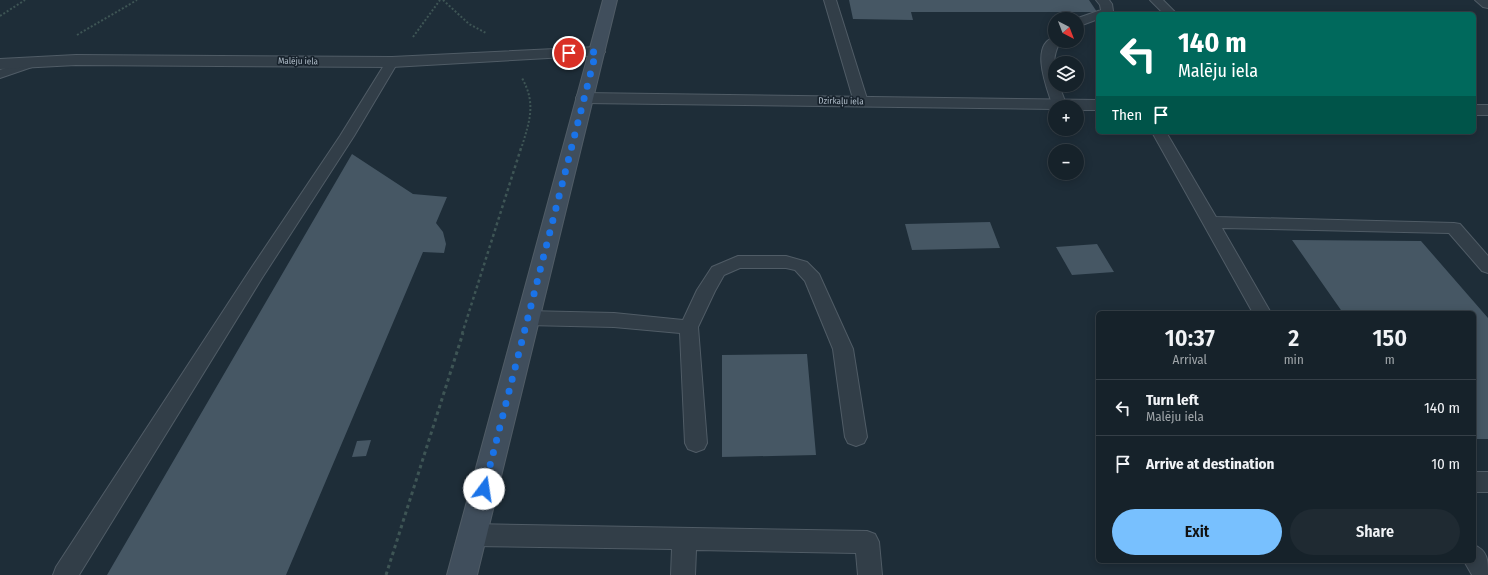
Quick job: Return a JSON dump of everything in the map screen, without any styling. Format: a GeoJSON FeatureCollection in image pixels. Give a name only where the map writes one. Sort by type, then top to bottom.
{"type":"FeatureCollection","features":[{"type":"Feature","properties":{"kind":"main road"},"geometry":{"type":"LineString","coordinates":[[462,575],[610,0]]}},
{"type":"Feature","properties":{"kind":"street"},"geometry":{"type":"LineString","coordinates":[[1482,0],[1488,4]]}},
{"type":"Feature","properties":{"kind":"street","name":"Malēju iela"},"geometry":{"type":"LineString","coordinates":[[0,64],[76,60],[392,62],[596,52]]}},
{"type":"Feature","properties":{"kind":"street","name":"Dzirkaļu iela"},"geometry":{"type":"LineString","coordinates":[[584,98],[1048,104]]}},
{"type":"Feature","properties":{"kind":"street","name":"Dzirkaļu iela"},"geometry":{"type":"LineString","coordinates":[[1084,105],[1096,105]]}},
{"type":"Feature","properties":{"kind":"street"},"geometry":{"type":"LineString","coordinates":[[1476,110],[1488,110]]}},
{"type":"Feature","properties":{"kind":"lane"},"geometry":{"type":"LineString","coordinates":[[830,0],[861,102]]}},
{"type":"Feature","properties":{"kind":"lane"},"geometry":{"type":"LineString","coordinates":[[1102,0],[1106,4],[1107,11],[1105,12]]}},
{"type":"Feature","properties":{"kind":"lane"},"geometry":{"type":"LineString","coordinates":[[1156,0],[1169,12]]}},
{"type":"Feature","properties":{"kind":"lane"},"geometry":{"type":"LineString","coordinates":[[1084,19],[1096,16]]}},
{"type":"Feature","properties":{"kind":"lane"},"geometry":{"type":"LineString","coordinates":[[1051,48],[1047,55],[1048,68],[1058,100]]}},
{"type":"Feature","properties":{"kind":"lane"},"geometry":{"type":"LineString","coordinates":[[65,575],[256,274],[347,136],[392,62]]}},
{"type":"Feature","properties":{"kind":"lane"},"geometry":{"type":"LineString","coordinates":[[0,74],[30,63]]}},
{"type":"Feature","properties":{"kind":"lane"},"geometry":{"type":"LineString","coordinates":[[1160,134],[1261,311]]}},
{"type":"Feature","properties":{"kind":"lane"},"geometry":{"type":"LineString","coordinates":[[1210,222],[1454,228],[1488,267]]}},
{"type":"Feature","properties":{"kind":"lane"},"geometry":{"type":"LineString","coordinates":[[696,443],[689,327],[706,290],[718,270],[738,262],[786,262],[801,266],[813,278],[843,349],[856,437]]}},
{"type":"Feature","properties":{"kind":"lane"},"geometry":{"type":"LineString","coordinates":[[527,318],[614,320],[689,327]]}},
{"type":"Feature","properties":{"kind":"lane"},"geometry":{"type":"LineString","coordinates":[[1476,482],[1488,482]]}},
{"type":"Feature","properties":{"kind":"lane"},"geometry":{"type":"LineString","coordinates":[[472,535],[867,542],[870,575]]}},
{"type":"Feature","properties":{"kind":"lane"},"geometry":{"type":"LineString","coordinates":[[682,575],[685,539]]}},
{"type":"Feature","properties":{"kind":"lane"},"geometry":{"type":"LineString","coordinates":[[1476,559],[1486,575]]}},
{"type":"Feature","properties":{"kind":"path"},"geometry":{"type":"LineString","coordinates":[[0,16],[25,0]]}},
{"type":"Feature","properties":{"kind":"path"},"geometry":{"type":"LineString","coordinates":[[76,36],[137,0]]}},
{"type":"Feature","properties":{"kind":"path"},"geometry":{"type":"LineString","coordinates":[[392,62],[426,21],[440,0]]}},
{"type":"Feature","properties":{"kind":"path"},"geometry":{"type":"LineString","coordinates":[[386,575],[528,127],[532,106],[530,92],[520,76],[515,55],[511,49],[498,39],[469,24],[443,0]]}},
{"type":"Feature","properties":{"kind":"building"},"geometry":{"type":"Polygon","coordinates":[[[849,0],[1089,0],[1097,12],[911,12],[913,20],[853,19],[849,0]]]}},
{"type":"Feature","properties":{"kind":"building"},"geometry":{"type":"Polygon","coordinates":[[[352,154],[413,194],[447,197],[436,223],[443,232],[446,244],[444,253],[423,252],[286,575],[107,575],[352,154]]]}},
{"type":"Feature","properties":{"kind":"building"},"geometry":{"type":"Polygon","coordinates":[[[990,222],[1000,248],[912,250],[905,224],[990,222]]]}},
{"type":"Feature","properties":{"kind":"building"},"geometry":{"type":"Polygon","coordinates":[[[1292,240],[1421,241],[1488,318],[1488,439],[1476,439],[1476,311],[1342,311],[1292,240]]]}},
{"type":"Feature","properties":{"kind":"building"},"geometry":{"type":"Polygon","coordinates":[[[1097,244],[1114,272],[1072,275],[1056,247],[1097,244]]]}},
{"type":"Feature","properties":{"kind":"building"},"geometry":{"type":"Polygon","coordinates":[[[807,354],[816,455],[722,457],[722,355],[807,354]]]}},
{"type":"Feature","properties":{"kind":"building"},"geometry":{"type":"Polygon","coordinates":[[[371,440],[366,456],[352,457],[357,441],[371,440]]]}},
{"type":"Feature","properties":{"kind":"route"},"geometry":{"type":"LineString","coordinates":[[484,489],[596,52],[569,53]]}}]}
